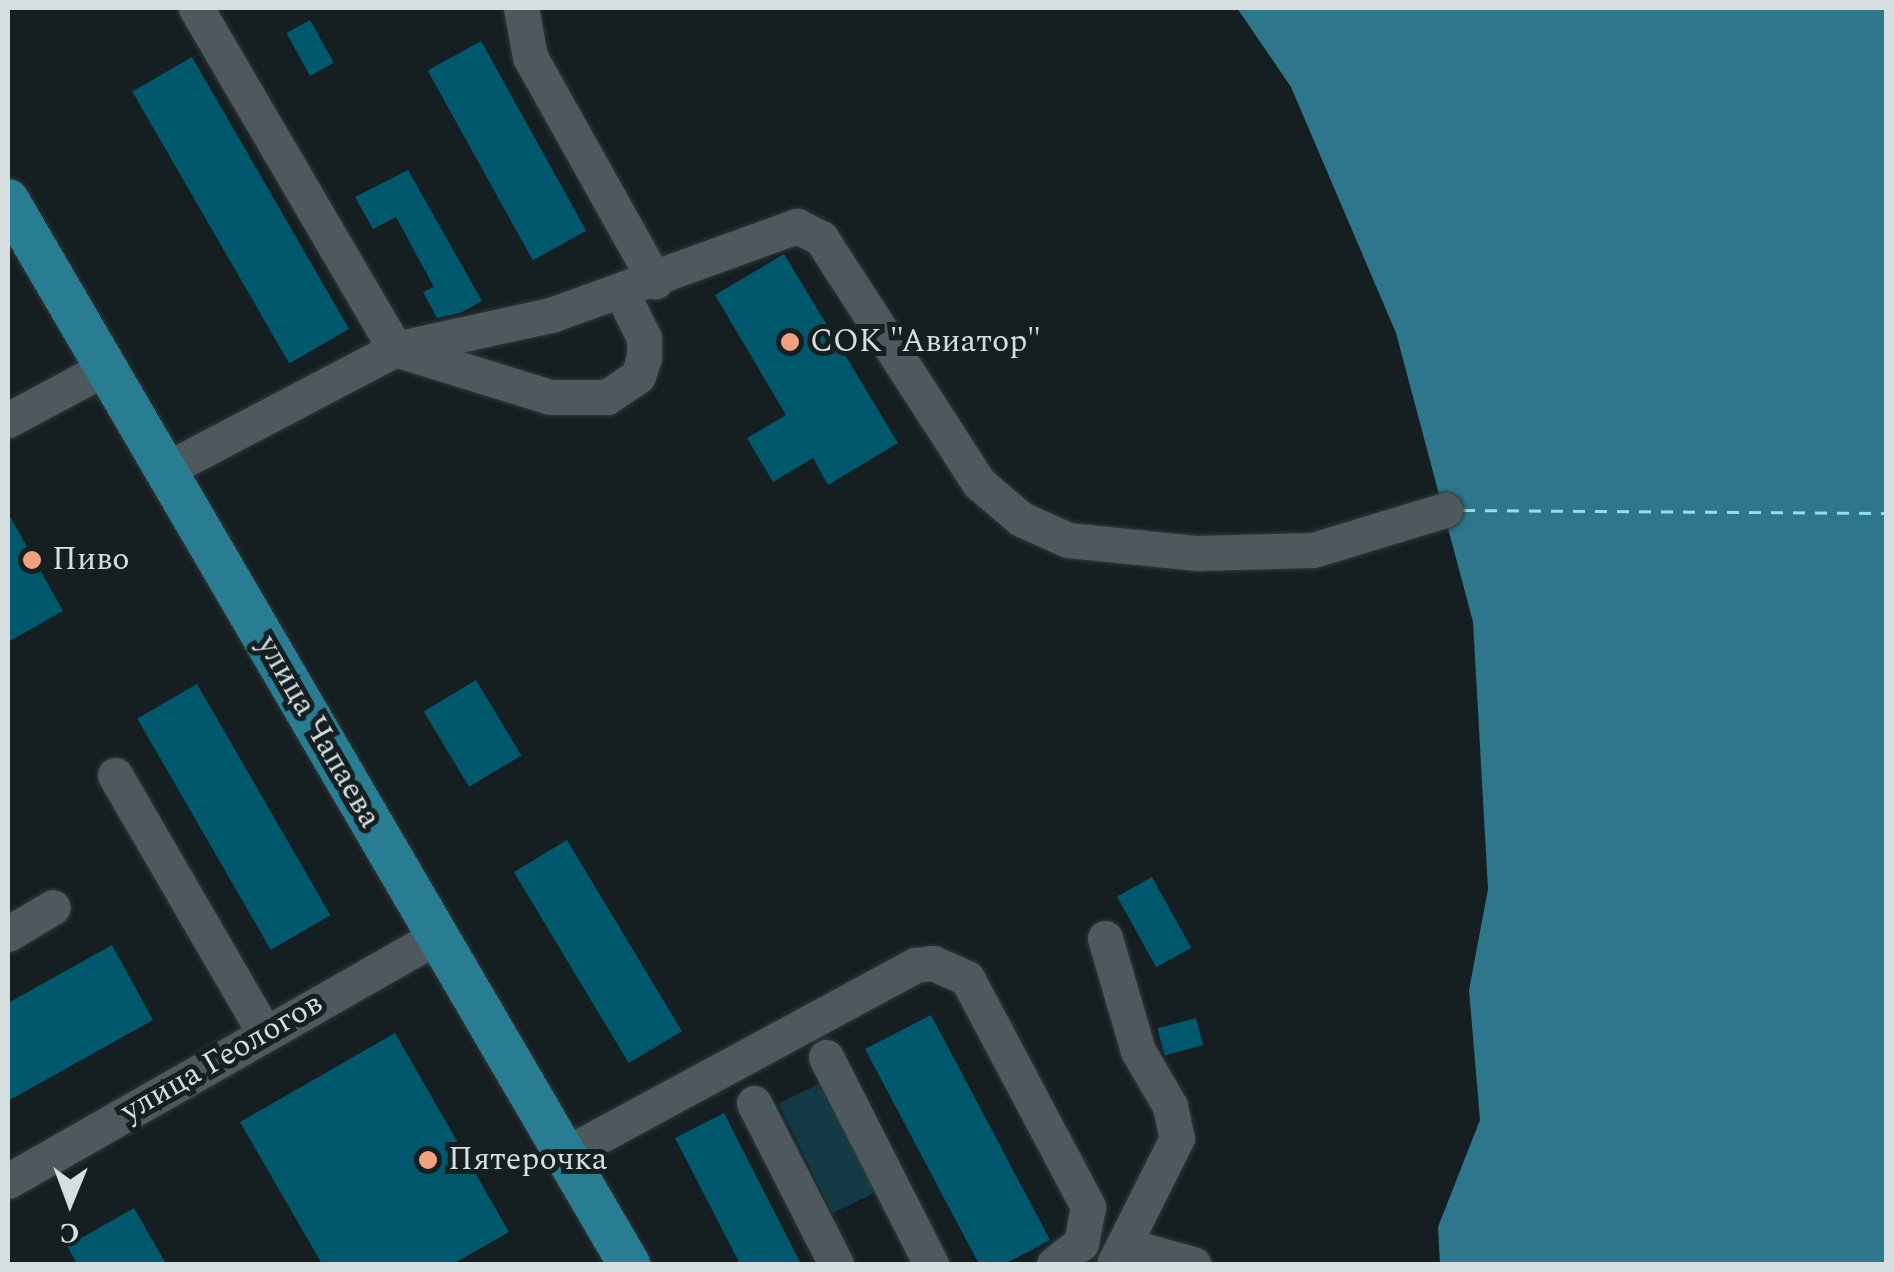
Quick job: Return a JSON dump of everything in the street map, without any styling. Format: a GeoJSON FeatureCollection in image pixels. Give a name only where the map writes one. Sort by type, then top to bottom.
{"type":"FeatureCollection","features":[{"type":"Feature","properties":{"kind":"main road","name":"улица Чапаева"},"geometry":{"type":"LineString","coordinates":[[8,200],[564,1155],[617,1260]]}},
{"type":"Feature","properties":{"kind":"street"},"geometry":{"type":"LineString","coordinates":[[196,8],[395,349],[550,397],[607,397],[626,389],[644,358],[644,338],[622,293]]}},
{"type":"Feature","properties":{"kind":"street"},"geometry":{"type":"LineString","coordinates":[[521,8],[530,57],[655,281]]}},
{"type":"Feature","properties":{"kind":"street"},"geometry":{"type":"LineString","coordinates":[[165,470],[395,349],[622,293],[785,229],[812,230],[979,483],[1021,518],[1068,540],[1197,554],[1314,550],[1445,510]]}},
{"type":"Feature","properties":{"kind":"street"},"geometry":{"type":"LineString","coordinates":[[8,420],[105,368]]}},
{"type":"Feature","properties":{"kind":"street"},"geometry":{"type":"LineString","coordinates":[[115,775],[265,1034]]}},
{"type":"Feature","properties":{"kind":"street"},"geometry":{"type":"LineString","coordinates":[[8,934],[53,907]]}},
{"type":"Feature","properties":{"kind":"street","name":"улица Геологов"},"geometry":{"type":"LineString","coordinates":[[8,1181],[437,936]]}},
{"type":"Feature","properties":{"kind":"street"},"geometry":{"type":"LineString","coordinates":[[1105,938],[1138,1050],[1176,1125],[1119,1255],[1193,1264]]}},
{"type":"Feature","properties":{"kind":"street"},"geometry":{"type":"LineString","coordinates":[[564,1155],[916,965],[933,964],[968,978],[1088,1206],[1081,1243],[1054,1264]]}},
{"type":"Feature","properties":{"kind":"street"},"geometry":{"type":"LineString","coordinates":[[826,1057],[931,1264]]}},
{"type":"Feature","properties":{"kind":"street"},"geometry":{"type":"LineString","coordinates":[[754,1103],[836,1264]]}},
{"type":"Feature","properties":{"kind":"shaded area"},"geometry":{"type":"Polygon","coordinates":[[[1237,8],[1886,8],[1886,1264],[1440,1264],[1438,1227],[1480,1120],[1469,990],[1488,889],[1473,622],[1396,333],[1291,87],[1237,8]]]}},
{"type":"Feature","properties":{"kind":"shaded area"},"geometry":{"type":"Polygon","coordinates":[[[821,1083],[874,1193],[832,1213],[779,1104],[821,1083]]]}},
{"type":"Feature","properties":{"kind":"building"},"geometry":{"type":"Polygon","coordinates":[[[310,20],[334,63],[310,76],[286,33],[310,20]]]}},
{"type":"Feature","properties":{"kind":"building"},"geometry":{"type":"Polygon","coordinates":[[[481,41],[586,231],[533,260],[428,71],[481,41]]]}},
{"type":"Feature","properties":{"kind":"building"},"geometry":{"type":"Polygon","coordinates":[[[192,57],[349,329],[289,363],[132,92],[192,57]]]}},
{"type":"Feature","properties":{"kind":"building"},"geometry":{"type":"Polygon","coordinates":[[[408,170],[482,301],[460,313],[437,318],[423,292],[434,287],[396,217],[373,229],[355,197],[408,170]]]}},
{"type":"Feature","properties":{"kind":"building","name":"СОК \"Авиатор\""},"geometry":{"type":"Polygon","coordinates":[[[784,254],[898,443],[828,485],[813,458],[773,482],[747,438],[786,415],[715,295],[784,254]]]}},
{"type":"Feature","properties":{"kind":"building"},"geometry":{"type":"Polygon","coordinates":[[[8,513],[63,611],[8,642],[8,513]]]}},
{"type":"Feature","properties":{"kind":"building"},"geometry":{"type":"Polygon","coordinates":[[[476,680],[521,755],[469,787],[424,711],[476,680]]]}},
{"type":"Feature","properties":{"kind":"building"},"geometry":{"type":"Polygon","coordinates":[[[197,684],[331,915],[271,950],[137,718],[197,684]]]}},
{"type":"Feature","properties":{"kind":"building"},"geometry":{"type":"Polygon","coordinates":[[[567,840],[682,1031],[629,1063],[514,872],[567,840]]]}},
{"type":"Feature","properties":{"kind":"building"},"geometry":{"type":"Polygon","coordinates":[[[1152,877],[1191,948],[1156,967],[1117,896],[1152,877]]]}},
{"type":"Feature","properties":{"kind":"building"},"geometry":{"type":"Polygon","coordinates":[[[112,945],[153,1020],[8,1101],[8,1003],[112,945]]]}},
{"type":"Feature","properties":{"kind":"building"},"geometry":{"type":"Polygon","coordinates":[[[931,1015],[1050,1240],[1005,1264],[979,1264],[865,1049],[931,1015]]]}},
{"type":"Feature","properties":{"kind":"building"},"geometry":{"type":"Polygon","coordinates":[[[1196,1018],[1203,1045],[1165,1055],[1157,1028],[1196,1018]]]}},
{"type":"Feature","properties":{"kind":"building"},"geometry":{"type":"Polygon","coordinates":[[[395,1033],[509,1232],[453,1264],[322,1264],[240,1122],[395,1033]]]}},
{"type":"Feature","properties":{"kind":"building"},"geometry":{"type":"Polygon","coordinates":[[[724,1113],[801,1264],[740,1264],[675,1138],[724,1113]]]}},
{"type":"Feature","properties":{"kind":"building"},"geometry":{"type":"Polygon","coordinates":[[[134,1208],[166,1264],[77,1264],[67,1246],[134,1208]]]}},
{"type":"Feature","properties":{"kind":"ferry route"},"geometry":{"type":"LineString","coordinates":[[1463,510],[1886,513]]}},
{"type":"Feature","properties":{"kind":"place","name":"СОК \"Авиатор\""},"geometry":{"type":"Point","coordinates":[790,342]}},
{"type":"Feature","properties":{"kind":"place","name":"Пиво"},"geometry":{"type":"Point","coordinates":[32,560]}},
{"type":"Feature","properties":{"kind":"place","name":"Пятерочка"},"geometry":{"type":"Point","coordinates":[428,1160]}}]}
